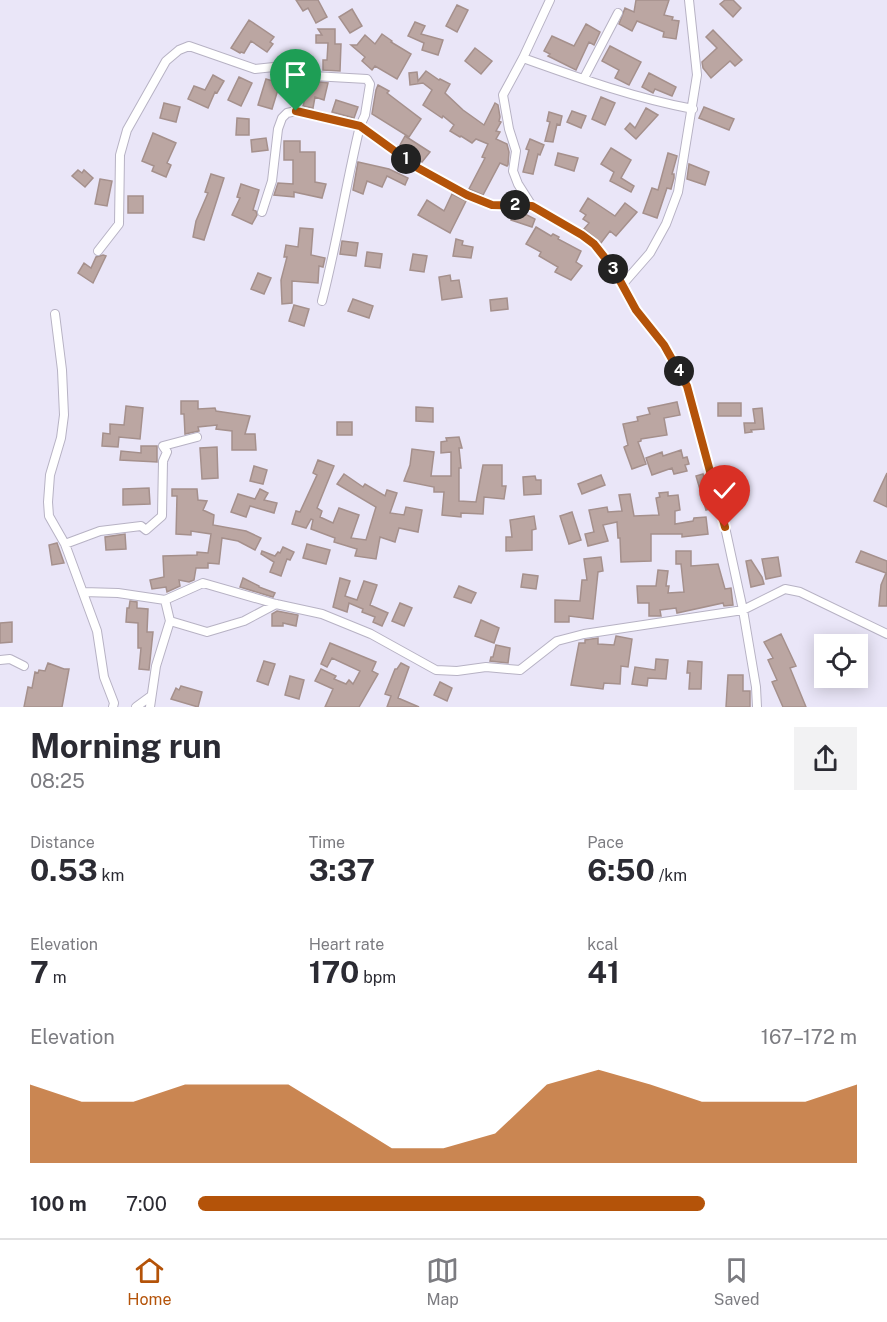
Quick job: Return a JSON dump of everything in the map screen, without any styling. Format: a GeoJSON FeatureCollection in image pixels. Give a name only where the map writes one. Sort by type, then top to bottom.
{"type":"FeatureCollection","features":[{"type":"Feature","properties":{"kind":"street"},"geometry":{"type":"LineString","coordinates":[[550,0],[503,95],[509,129],[516,151],[513,171],[518,184],[532,206],[594,244],[613,268],[636,310],[664,345],[687,386],[725,527],[743,610],[756,687],[757,707]]}},
{"type":"Feature","properties":{"kind":"street"},"geometry":{"type":"LineString","coordinates":[[622,285],[650,253],[666,224],[678,192],[697,75],[689,0]]}},
{"type":"Feature","properties":{"kind":"street"},"geometry":{"type":"LineString","coordinates":[[584,78],[618,13]]}},
{"type":"Feature","properties":{"kind":"street"},"geometry":{"type":"LineString","coordinates":[[98,251],[118,224],[120,154],[127,130],[166,61],[178,50],[189,45],[255,69],[283,66],[313,76],[367,79],[370,84],[365,115],[360,126],[343,199],[337,244],[322,301]]}},
{"type":"Feature","properties":{"kind":"street"},"geometry":{"type":"LineString","coordinates":[[523,58],[584,78],[600,86],[650,101],[693,109]]}},
{"type":"Feature","properties":{"kind":"street"},"geometry":{"type":"LineString","coordinates":[[262,212],[272,181],[282,118],[287,113],[296,111],[360,126],[418,168],[467,195],[492,205],[532,206]]}},
{"type":"Feature","properties":{"kind":"street"},"geometry":{"type":"LineString","coordinates":[[55,314],[62,370],[64,415],[61,438],[50,475],[49,516],[66,544],[97,631],[104,677],[114,703],[113,707]]}},
{"type":"Feature","properties":{"kind":"street"},"geometry":{"type":"LineString","coordinates":[[66,544],[100,531],[141,526],[146,530],[162,516],[163,461],[167,452],[163,446],[197,437]]}},
{"type":"Feature","properties":{"kind":"street"},"geometry":{"type":"LineString","coordinates":[[83,592],[118,593],[165,600],[203,583],[322,615],[371,634],[436,669],[457,671],[486,667],[520,670],[557,641],[584,634],[743,610],[785,589],[800,592],[887,634]]}},
{"type":"Feature","properties":{"kind":"street"},"geometry":{"type":"LineString","coordinates":[[150,707],[156,666],[170,621],[165,600]]}},
{"type":"Feature","properties":{"kind":"street"},"geometry":{"type":"LineString","coordinates":[[170,621],[207,632],[244,621],[276,604]]}},
{"type":"Feature","properties":{"kind":"street"},"geometry":{"type":"LineString","coordinates":[[0,660],[10,659],[24,666]]}},
{"type":"Feature","properties":{"kind":"street"},"geometry":{"type":"LineString","coordinates":[[136,707],[151,696]]}},
{"type":"Feature","properties":{"kind":"building"},"geometry":{"type":"Polygon","coordinates":[[[296,0],[318,0],[327,17],[316,23],[308,8],[303,11],[296,0]]]}},
{"type":"Feature","properties":{"kind":"building"},"geometry":{"type":"Polygon","coordinates":[[[636,0],[669,0],[664,15],[679,21],[676,39],[663,37],[664,32],[637,21],[632,31],[619,24],[625,8],[634,12],[636,0]]]}},
{"type":"Feature","properties":{"kind":"building"},"geometry":{"type":"Polygon","coordinates":[[[725,0],[733,0],[741,8],[733,17],[720,4],[725,0]]]}},
{"type":"Feature","properties":{"kind":"building"},"geometry":{"type":"Polygon","coordinates":[[[457,5],[468,10],[457,32],[446,26],[457,5]]]}},
{"type":"Feature","properties":{"kind":"building"},"geometry":{"type":"Polygon","coordinates":[[[352,9],[362,26],[350,33],[339,17],[352,9]]]}},
{"type":"Feature","properties":{"kind":"building"},"geometry":{"type":"Polygon","coordinates":[[[249,20],[274,37],[270,42],[273,44],[267,52],[251,41],[244,53],[231,48],[249,20]]]}},
{"type":"Feature","properties":{"kind":"building"},"geometry":{"type":"Polygon","coordinates":[[[415,22],[425,26],[421,34],[443,40],[438,55],[422,50],[424,43],[408,36],[415,22]]]}},
{"type":"Feature","properties":{"kind":"building"},"geometry":{"type":"Polygon","coordinates":[[[586,24],[600,32],[594,45],[589,42],[576,70],[548,56],[550,54],[544,51],[552,36],[574,46],[586,24]]]}},
{"type":"Feature","properties":{"kind":"building"},"geometry":{"type":"Polygon","coordinates":[[[318,29],[335,29],[335,44],[341,44],[340,71],[323,70],[323,60],[327,60],[328,43],[316,43],[316,35],[322,35],[318,29]]]}},
{"type":"Feature","properties":{"kind":"building"},"geometry":{"type":"Polygon","coordinates":[[[713,30],[742,60],[735,66],[730,61],[711,78],[703,68],[702,62],[717,48],[706,37],[713,30]]]}},
{"type":"Feature","properties":{"kind":"building"},"geometry":{"type":"Polygon","coordinates":[[[382,34],[411,54],[397,79],[375,66],[372,70],[362,61],[365,57],[351,45],[357,45],[365,35],[375,44],[382,34]]]}},
{"type":"Feature","properties":{"kind":"building"},"geometry":{"type":"Polygon","coordinates":[[[610,46],[641,62],[629,85],[615,78],[619,70],[602,61],[610,46]]]}},
{"type":"Feature","properties":{"kind":"building"},"geometry":{"type":"Polygon","coordinates":[[[475,48],[492,61],[481,74],[465,61],[475,48]]]}},
{"type":"Feature","properties":{"kind":"building"},"geometry":{"type":"Polygon","coordinates":[[[426,71],[450,84],[445,93],[484,125],[495,103],[498,105],[501,122],[496,131],[500,132],[496,139],[507,144],[508,165],[500,163],[483,195],[469,189],[485,158],[482,157],[488,144],[476,139],[472,143],[450,131],[454,125],[423,105],[432,90],[423,83],[410,85],[409,73],[417,72],[418,81],[426,71]]]}},
{"type":"Feature","properties":{"kind":"building"},"geometry":{"type":"Polygon","coordinates":[[[649,73],[676,87],[672,96],[655,89],[653,93],[642,87],[649,73]]]}},
{"type":"Feature","properties":{"kind":"building"},"geometry":{"type":"Polygon","coordinates":[[[213,75],[224,81],[217,93],[215,92],[208,108],[188,99],[194,86],[205,90],[213,75]]]}},
{"type":"Feature","properties":{"kind":"building"},"geometry":{"type":"Polygon","coordinates":[[[239,77],[252,83],[241,106],[228,100],[239,77]]]}},
{"type":"Feature","properties":{"kind":"building"},"geometry":{"type":"Polygon","coordinates":[[[266,79],[280,83],[272,109],[258,105],[266,79]]]}},
{"type":"Feature","properties":{"kind":"building"},"geometry":{"type":"Polygon","coordinates":[[[305,80],[328,83],[324,100],[315,97],[313,108],[303,106],[306,95],[302,94],[305,80]]]}},
{"type":"Feature","properties":{"kind":"building"},"geometry":{"type":"Polygon","coordinates":[[[378,85],[389,91],[387,93],[421,119],[409,137],[372,114],[378,85]]]}},
{"type":"Feature","properties":{"kind":"building"},"geometry":{"type":"Polygon","coordinates":[[[601,97],[615,103],[605,125],[592,119],[601,97]]]}},
{"type":"Feature","properties":{"kind":"building"},"geometry":{"type":"Polygon","coordinates":[[[336,100],[358,107],[354,118],[332,112],[336,100]]]}},
{"type":"Feature","properties":{"kind":"building"},"geometry":{"type":"Polygon","coordinates":[[[164,103],[180,107],[176,122],[160,118],[164,103]]]}},
{"type":"Feature","properties":{"kind":"building"},"geometry":{"type":"Polygon","coordinates":[[[704,107],[734,119],[729,130],[699,118],[704,107]]]}},
{"type":"Feature","properties":{"kind":"building"},"geometry":{"type":"Polygon","coordinates":[[[646,108],[658,115],[636,139],[625,129],[630,123],[635,128],[646,108]]]}},
{"type":"Feature","properties":{"kind":"building"},"geometry":{"type":"Polygon","coordinates":[[[572,111],[586,116],[581,128],[567,122],[572,111]]]}},
{"type":"Feature","properties":{"kind":"building"},"geometry":{"type":"Polygon","coordinates":[[[549,112],[562,116],[560,125],[557,124],[553,142],[545,141],[550,122],[547,121],[549,112]]]}},
{"type":"Feature","properties":{"kind":"building"},"geometry":{"type":"Polygon","coordinates":[[[237,118],[249,119],[249,135],[236,135],[237,118]]]}},
{"type":"Feature","properties":{"kind":"building"},"geometry":{"type":"Polygon","coordinates":[[[153,133],[176,143],[167,163],[171,165],[166,177],[152,171],[154,166],[142,161],[153,133]]]}},
{"type":"Feature","properties":{"kind":"building"},"geometry":{"type":"Polygon","coordinates":[[[405,136],[430,152],[422,162],[415,157],[417,155],[400,145],[405,136]]]}},
{"type":"Feature","properties":{"kind":"building"},"geometry":{"type":"Polygon","coordinates":[[[266,138],[268,150],[252,152],[251,140],[266,138]]]}},
{"type":"Feature","properties":{"kind":"building"},"geometry":{"type":"Polygon","coordinates":[[[530,139],[544,145],[540,155],[538,154],[533,174],[523,172],[529,150],[526,149],[530,139]]]}},
{"type":"Feature","properties":{"kind":"building"},"geometry":{"type":"Polygon","coordinates":[[[284,141],[300,141],[300,152],[315,152],[315,182],[326,184],[322,198],[294,192],[294,197],[274,195],[278,183],[293,184],[293,160],[284,160],[284,141]]]}},
{"type":"Feature","properties":{"kind":"building"},"geometry":{"type":"Polygon","coordinates":[[[611,148],[631,160],[621,178],[634,186],[631,192],[610,181],[614,172],[601,164],[611,148]]]}},
{"type":"Feature","properties":{"kind":"building"},"geometry":{"type":"Polygon","coordinates":[[[558,153],[578,158],[574,171],[555,165],[558,153]]]}},
{"type":"Feature","properties":{"kind":"building"},"geometry":{"type":"Polygon","coordinates":[[[668,153],[677,156],[672,174],[674,178],[671,189],[667,188],[657,218],[643,213],[652,188],[658,190],[668,153]]]}},
{"type":"Feature","properties":{"kind":"building"},"geometry":{"type":"Polygon","coordinates":[[[358,162],[389,169],[408,178],[405,185],[387,176],[382,187],[367,181],[363,194],[353,190],[358,162]]]}},
{"type":"Feature","properties":{"kind":"building"},"geometry":{"type":"Polygon","coordinates":[[[689,164],[709,172],[705,185],[687,179],[689,164]]]}},
{"type":"Feature","properties":{"kind":"building"},"geometry":{"type":"Polygon","coordinates":[[[78,170],[82,173],[84,170],[93,178],[85,187],[72,176],[78,170]]]}},
{"type":"Feature","properties":{"kind":"building"},"geometry":{"type":"Polygon","coordinates":[[[211,174],[224,178],[204,240],[193,237],[196,221],[208,193],[205,192],[211,174]]]}},
{"type":"Feature","properties":{"kind":"building"},"geometry":{"type":"Polygon","coordinates":[[[100,179],[112,181],[107,206],[95,204],[100,179]]]}},
{"type":"Feature","properties":{"kind":"building"},"geometry":{"type":"Polygon","coordinates":[[[241,184],[259,190],[253,210],[257,215],[252,224],[232,215],[240,198],[237,197],[241,184]]]}},
{"type":"Feature","properties":{"kind":"building"},"geometry":{"type":"Polygon","coordinates":[[[452,194],[466,201],[450,233],[418,215],[427,200],[444,211],[452,194]]]}},
{"type":"Feature","properties":{"kind":"building"},"geometry":{"type":"Polygon","coordinates":[[[128,196],[143,196],[143,213],[128,213],[128,196]]]}},
{"type":"Feature","properties":{"kind":"building"},"geometry":{"type":"Polygon","coordinates":[[[588,198],[615,216],[625,203],[637,212],[616,236],[610,231],[601,243],[584,229],[589,223],[583,219],[586,215],[580,211],[588,198]]]}},
{"type":"Feature","properties":{"kind":"building"},"geometry":{"type":"Polygon","coordinates":[[[521,212],[535,219],[532,227],[511,220],[513,214],[519,216],[521,212]]]}},
{"type":"Feature","properties":{"kind":"building"},"geometry":{"type":"Polygon","coordinates":[[[536,227],[551,236],[553,234],[559,237],[558,239],[581,251],[576,262],[582,266],[571,280],[555,272],[558,267],[539,256],[541,252],[526,244],[536,227]]]}},
{"type":"Feature","properties":{"kind":"building"},"geometry":{"type":"Polygon","coordinates":[[[300,228],[313,229],[311,255],[325,258],[323,267],[319,266],[318,283],[292,281],[292,303],[282,304],[281,280],[287,257],[284,257],[286,245],[298,247],[300,228]]]}},
{"type":"Feature","properties":{"kind":"building"},"geometry":{"type":"Polygon","coordinates":[[[456,239],[463,241],[462,245],[473,247],[471,258],[453,256],[456,239]]]}},
{"type":"Feature","properties":{"kind":"building"},"geometry":{"type":"Polygon","coordinates":[[[342,241],[358,243],[356,256],[340,254],[342,241]]]}},
{"type":"Feature","properties":{"kind":"building"},"geometry":{"type":"Polygon","coordinates":[[[367,252],[382,254],[380,268],[365,266],[367,252]]]}},
{"type":"Feature","properties":{"kind":"building"},"geometry":{"type":"Polygon","coordinates":[[[413,254],[427,256],[424,272],[410,270],[413,254]]]}},
{"type":"Feature","properties":{"kind":"building"},"geometry":{"type":"Polygon","coordinates":[[[106,256],[93,283],[78,273],[84,263],[91,268],[96,257],[106,256]]]}},
{"type":"Feature","properties":{"kind":"building"},"geometry":{"type":"Polygon","coordinates":[[[258,273],[271,278],[264,294],[251,289],[258,273]]]}},
{"type":"Feature","properties":{"kind":"building"},"geometry":{"type":"Polygon","coordinates":[[[450,275],[451,281],[459,280],[462,297],[442,300],[439,277],[450,275]]]}},
{"type":"Feature","properties":{"kind":"building"},"geometry":{"type":"Polygon","coordinates":[[[507,298],[508,309],[491,311],[490,300],[507,298]]]}},
{"type":"Feature","properties":{"kind":"building"},"geometry":{"type":"Polygon","coordinates":[[[353,299],[373,306],[369,318],[348,311],[353,299]]]}},
{"type":"Feature","properties":{"kind":"building"},"geometry":{"type":"Polygon","coordinates":[[[294,305],[309,309],[304,326],[289,321],[294,305]]]}},
{"type":"Feature","properties":{"kind":"building"},"geometry":{"type":"Polygon","coordinates":[[[181,401],[198,401],[198,409],[215,408],[216,411],[250,416],[245,434],[255,434],[256,450],[232,450],[232,431],[216,429],[217,425],[198,427],[199,431],[185,434],[181,401]]]}},
{"type":"Feature","properties":{"kind":"building"},"geometry":{"type":"Polygon","coordinates":[[[677,402],[680,415],[664,418],[667,435],[641,439],[638,442],[646,464],[632,469],[624,447],[628,445],[623,424],[638,421],[637,417],[650,414],[648,408],[677,402]]]}},
{"type":"Feature","properties":{"kind":"building"},"geometry":{"type":"Polygon","coordinates":[[[718,403],[741,403],[741,416],[718,416],[718,403]]]}},
{"type":"Feature","properties":{"kind":"building"},"geometry":{"type":"Polygon","coordinates":[[[126,406],[143,408],[140,439],[119,437],[118,447],[102,446],[103,433],[110,434],[110,424],[124,425],[126,406]]]}},
{"type":"Feature","properties":{"kind":"building"},"geometry":{"type":"Polygon","coordinates":[[[416,407],[433,408],[433,422],[416,421],[416,407]]]}},
{"type":"Feature","properties":{"kind":"building"},"geometry":{"type":"Polygon","coordinates":[[[762,408],[764,429],[745,433],[744,423],[755,423],[753,409],[762,408]]]}},
{"type":"Feature","properties":{"kind":"building"},"geometry":{"type":"Polygon","coordinates":[[[337,422],[352,422],[352,435],[337,435],[337,422]]]}},
{"type":"Feature","properties":{"kind":"building"},"geometry":{"type":"Polygon","coordinates":[[[459,437],[462,448],[459,448],[461,468],[459,468],[459,501],[476,502],[483,465],[502,465],[502,486],[506,486],[504,499],[484,497],[483,514],[461,513],[461,517],[442,515],[444,492],[434,492],[434,487],[404,481],[410,465],[412,449],[434,452],[431,476],[451,476],[451,452],[441,453],[441,442],[447,441],[446,438],[459,437]]]}},
{"type":"Feature","properties":{"kind":"building"},"geometry":{"type":"Polygon","coordinates":[[[141,446],[157,446],[157,462],[120,460],[121,451],[141,453],[141,446]]]}},
{"type":"Feature","properties":{"kind":"building"},"geometry":{"type":"Polygon","coordinates":[[[217,447],[218,478],[202,479],[200,448],[217,447]]]}},
{"type":"Feature","properties":{"kind":"building"},"geometry":{"type":"Polygon","coordinates":[[[681,450],[683,458],[687,457],[689,464],[685,465],[687,471],[674,474],[672,468],[652,475],[646,458],[662,452],[663,456],[681,450]]]}},
{"type":"Feature","properties":{"kind":"building"},"geometry":{"type":"Polygon","coordinates":[[[318,460],[334,466],[317,508],[322,511],[320,517],[333,523],[339,508],[359,515],[351,538],[366,540],[376,507],[337,484],[344,474],[363,487],[365,484],[385,496],[387,490],[397,493],[390,513],[404,515],[406,507],[422,510],[418,532],[399,528],[395,542],[380,537],[376,559],[355,556],[357,549],[334,542],[335,538],[311,529],[313,520],[311,519],[306,528],[292,524],[296,511],[300,512],[317,475],[313,473],[318,460]]]}},
{"type":"Feature","properties":{"kind":"building"},"geometry":{"type":"Polygon","coordinates":[[[254,466],[267,470],[263,484],[250,481],[254,466]]]}},
{"type":"Feature","properties":{"kind":"building"},"geometry":{"type":"Polygon","coordinates":[[[887,473],[887,507],[874,501],[887,473]]]}},
{"type":"Feature","properties":{"kind":"building"},"geometry":{"type":"Polygon","coordinates":[[[703,474],[713,508],[706,510],[696,476],[703,474]]]}},
{"type":"Feature","properties":{"kind":"building"},"geometry":{"type":"Polygon","coordinates":[[[601,475],[605,485],[582,494],[578,484],[601,475]]]}},
{"type":"Feature","properties":{"kind":"building"},"geometry":{"type":"Polygon","coordinates":[[[535,476],[536,480],[541,480],[541,494],[524,495],[523,477],[535,476]]]}},
{"type":"Feature","properties":{"kind":"building"},"geometry":{"type":"Polygon","coordinates":[[[149,488],[150,504],[123,505],[123,489],[149,488]]]}},
{"type":"Feature","properties":{"kind":"building"},"geometry":{"type":"Polygon","coordinates":[[[172,489],[197,489],[198,500],[207,501],[203,510],[214,515],[213,525],[246,531],[261,538],[255,550],[238,541],[222,538],[219,564],[208,563],[208,568],[196,568],[194,580],[189,582],[179,580],[180,586],[167,592],[166,587],[152,589],[150,580],[164,577],[163,556],[208,553],[211,534],[191,531],[191,535],[176,534],[177,496],[172,496],[172,489]]]}},
{"type":"Feature","properties":{"kind":"building"},"geometry":{"type":"Polygon","coordinates":[[[260,489],[268,493],[264,500],[277,503],[274,513],[250,506],[246,517],[231,512],[238,494],[255,499],[260,489]]]}},
{"type":"Feature","properties":{"kind":"building"},"geometry":{"type":"Polygon","coordinates":[[[668,492],[668,496],[678,495],[680,510],[675,511],[675,524],[706,517],[708,534],[682,537],[682,534],[651,534],[651,561],[621,562],[617,522],[603,525],[608,541],[588,546],[585,534],[594,532],[589,510],[607,507],[608,512],[622,511],[619,495],[630,494],[634,516],[659,515],[656,498],[660,497],[659,493],[668,492]]]}},
{"type":"Feature","properties":{"kind":"building"},"geometry":{"type":"Polygon","coordinates":[[[572,512],[581,540],[569,544],[560,516],[572,512]]]}},
{"type":"Feature","properties":{"kind":"building"},"geometry":{"type":"Polygon","coordinates":[[[534,516],[536,529],[532,530],[532,550],[506,551],[506,537],[512,537],[510,520],[534,516]]]}},
{"type":"Feature","properties":{"kind":"building"},"geometry":{"type":"Polygon","coordinates":[[[125,534],[126,549],[106,550],[105,537],[125,534]]]}},
{"type":"Feature","properties":{"kind":"building"},"geometry":{"type":"Polygon","coordinates":[[[57,543],[64,563],[52,565],[49,545],[57,543]]]}},
{"type":"Feature","properties":{"kind":"building"},"geometry":{"type":"Polygon","coordinates":[[[307,544],[330,550],[326,564],[303,558],[307,544]]]}},
{"type":"Feature","properties":{"kind":"building"},"geometry":{"type":"Polygon","coordinates":[[[283,547],[294,552],[290,560],[287,559],[281,576],[270,572],[274,562],[261,554],[262,551],[275,556],[283,547]]]}},
{"type":"Feature","properties":{"kind":"building"},"geometry":{"type":"Polygon","coordinates":[[[676,551],[691,551],[691,566],[718,564],[725,589],[731,588],[733,605],[724,606],[723,603],[677,613],[676,608],[660,610],[661,616],[649,616],[649,603],[638,603],[637,586],[656,586],[658,570],[668,571],[666,586],[669,586],[668,593],[684,592],[681,564],[676,564],[676,551]]]}},
{"type":"Feature","properties":{"kind":"building"},"geometry":{"type":"Polygon","coordinates":[[[861,551],[887,561],[887,606],[879,606],[881,585],[886,573],[856,562],[861,551]]]}},
{"type":"Feature","properties":{"kind":"building"},"geometry":{"type":"Polygon","coordinates":[[[601,557],[603,571],[598,572],[593,619],[569,616],[569,622],[555,622],[555,600],[580,601],[582,580],[587,580],[584,559],[601,557]]]}},
{"type":"Feature","properties":{"kind":"building"},"geometry":{"type":"Polygon","coordinates":[[[778,557],[781,576],[766,579],[762,559],[778,557]]]}},
{"type":"Feature","properties":{"kind":"building"},"geometry":{"type":"Polygon","coordinates":[[[751,560],[764,584],[751,587],[746,561],[751,560]]]}},
{"type":"Feature","properties":{"kind":"building"},"geometry":{"type":"Polygon","coordinates":[[[523,574],[538,576],[536,589],[521,587],[523,574]]]}},
{"type":"Feature","properties":{"kind":"building"},"geometry":{"type":"Polygon","coordinates":[[[243,578],[275,593],[273,597],[240,587],[243,578]]]}},
{"type":"Feature","properties":{"kind":"building"},"geometry":{"type":"Polygon","coordinates":[[[340,578],[350,581],[345,596],[357,600],[364,581],[377,585],[370,605],[388,613],[382,626],[373,622],[375,617],[349,603],[347,612],[333,607],[340,578]]]}},
{"type":"Feature","properties":{"kind":"building"},"geometry":{"type":"Polygon","coordinates":[[[459,586],[476,593],[471,603],[454,597],[459,586]]]}},
{"type":"Feature","properties":{"kind":"building"},"geometry":{"type":"Polygon","coordinates":[[[130,601],[137,602],[137,608],[148,609],[147,632],[153,632],[149,670],[139,669],[141,648],[138,648],[138,623],[126,622],[130,601]]]}},
{"type":"Feature","properties":{"kind":"building"},"geometry":{"type":"Polygon","coordinates":[[[400,603],[412,608],[404,626],[392,621],[400,603]]]}},
{"type":"Feature","properties":{"kind":"building"},"geometry":{"type":"Polygon","coordinates":[[[277,611],[298,615],[296,626],[283,623],[283,626],[272,626],[272,614],[277,611]]]}},
{"type":"Feature","properties":{"kind":"building"},"geometry":{"type":"Polygon","coordinates":[[[481,620],[499,628],[494,643],[475,636],[481,620]]]}},
{"type":"Feature","properties":{"kind":"building"},"geometry":{"type":"Polygon","coordinates":[[[12,622],[12,642],[0,643],[0,623],[12,622]]]}},
{"type":"Feature","properties":{"kind":"building"},"geometry":{"type":"Polygon","coordinates":[[[781,634],[796,666],[790,668],[806,707],[783,707],[772,682],[777,680],[768,660],[773,658],[764,642],[781,634]]]}},
{"type":"Feature","properties":{"kind":"building"},"geometry":{"type":"Polygon","coordinates":[[[616,636],[632,639],[628,667],[621,666],[620,684],[604,683],[603,689],[571,685],[579,643],[598,638],[598,644],[614,645],[616,636]]]}},
{"type":"Feature","properties":{"kind":"building"},"geometry":{"type":"Polygon","coordinates":[[[330,643],[376,662],[372,671],[378,674],[359,707],[325,707],[333,689],[315,681],[321,669],[336,676],[334,679],[346,684],[349,680],[353,684],[360,671],[332,658],[327,667],[321,664],[330,643]]]}},
{"type":"Feature","properties":{"kind":"building"},"geometry":{"type":"Polygon","coordinates":[[[496,645],[510,648],[508,663],[490,661],[496,645]]]}},
{"type":"Feature","properties":{"kind":"building"},"geometry":{"type":"Polygon","coordinates":[[[656,659],[668,660],[666,679],[648,678],[647,686],[632,684],[635,667],[655,670],[656,659]]]}},
{"type":"Feature","properties":{"kind":"building"},"geometry":{"type":"Polygon","coordinates":[[[264,661],[275,664],[268,685],[257,681],[264,661]]]}},
{"type":"Feature","properties":{"kind":"building"},"geometry":{"type":"Polygon","coordinates":[[[688,661],[702,662],[701,689],[689,689],[688,661]]]}},
{"type":"Feature","properties":{"kind":"building"},"geometry":{"type":"Polygon","coordinates":[[[48,663],[69,669],[62,707],[24,707],[28,687],[32,688],[35,672],[45,671],[48,663]]]}},
{"type":"Feature","properties":{"kind":"building"},"geometry":{"type":"Polygon","coordinates":[[[401,663],[409,667],[398,698],[419,707],[387,707],[391,696],[385,694],[395,669],[401,663]]]}},
{"type":"Feature","properties":{"kind":"building"},"geometry":{"type":"Polygon","coordinates":[[[728,675],[743,675],[743,691],[750,691],[750,707],[726,707],[728,675]]]}},
{"type":"Feature","properties":{"kind":"building"},"geometry":{"type":"Polygon","coordinates":[[[290,676],[304,680],[299,699],[285,695],[290,676]]]}},
{"type":"Feature","properties":{"kind":"building"},"geometry":{"type":"Polygon","coordinates":[[[440,682],[452,688],[447,701],[434,695],[440,682]]]}},
{"type":"Feature","properties":{"kind":"building"},"geometry":{"type":"Polygon","coordinates":[[[181,686],[202,692],[198,707],[171,699],[176,688],[179,690],[181,686]]]}},
{"type":"Feature","properties":{"kind":"route"},"geometry":{"type":"LineString","coordinates":[[296,111],[360,126],[418,168],[467,195],[492,205],[532,206],[594,244],[613,268],[636,310],[664,345],[687,386],[725,527]]}}]}
